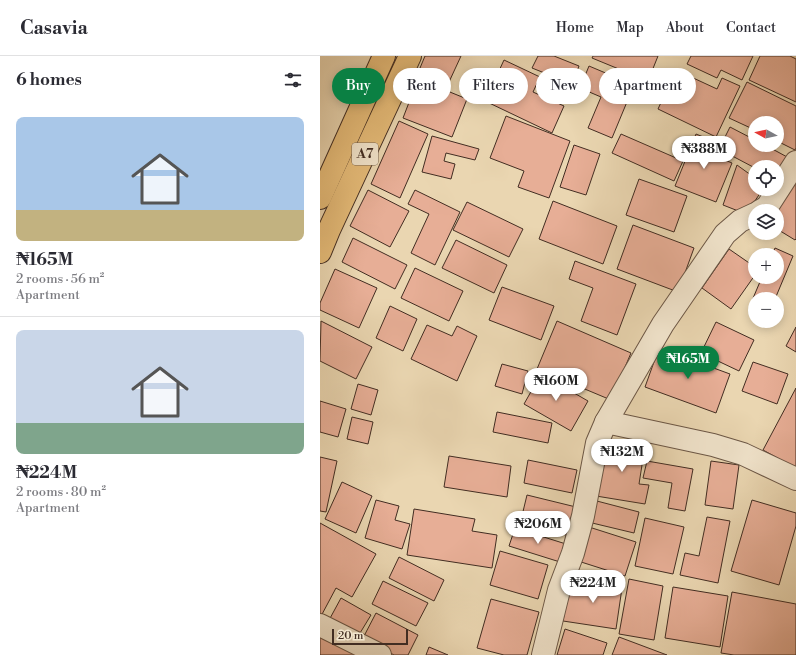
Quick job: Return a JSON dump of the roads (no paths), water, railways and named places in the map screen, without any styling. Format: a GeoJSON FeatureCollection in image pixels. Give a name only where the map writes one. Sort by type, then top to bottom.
{"type":"FeatureCollection","features":[{"type":"Feature","properties":{"kind":"highway","name":"A7"},"geometry":{"type":"LineString","coordinates":[[320,198],[384,56]]}},
{"type":"Feature","properties":{"kind":"highway","name":"A7"},"geometry":{"type":"LineString","coordinates":[[320,252],[410,56]]}},
{"type":"Feature","properties":{"kind":"street"},"geometry":{"type":"LineString","coordinates":[[769,204],[796,162]]}},
{"type":"Feature","properties":{"kind":"street"},"geometry":{"type":"LineString","coordinates":[[543,655],[559,590],[573,554],[584,516],[597,442],[606,422],[663,324],[725,234],[740,221],[748,217]]}},
{"type":"Feature","properties":{"kind":"street"},"geometry":{"type":"LineString","coordinates":[[606,422],[713,445],[743,454],[796,479]]}},
{"type":"Feature","properties":{"kind":"street"},"geometry":{"type":"LineString","coordinates":[[320,625],[380,655]]}}]}
